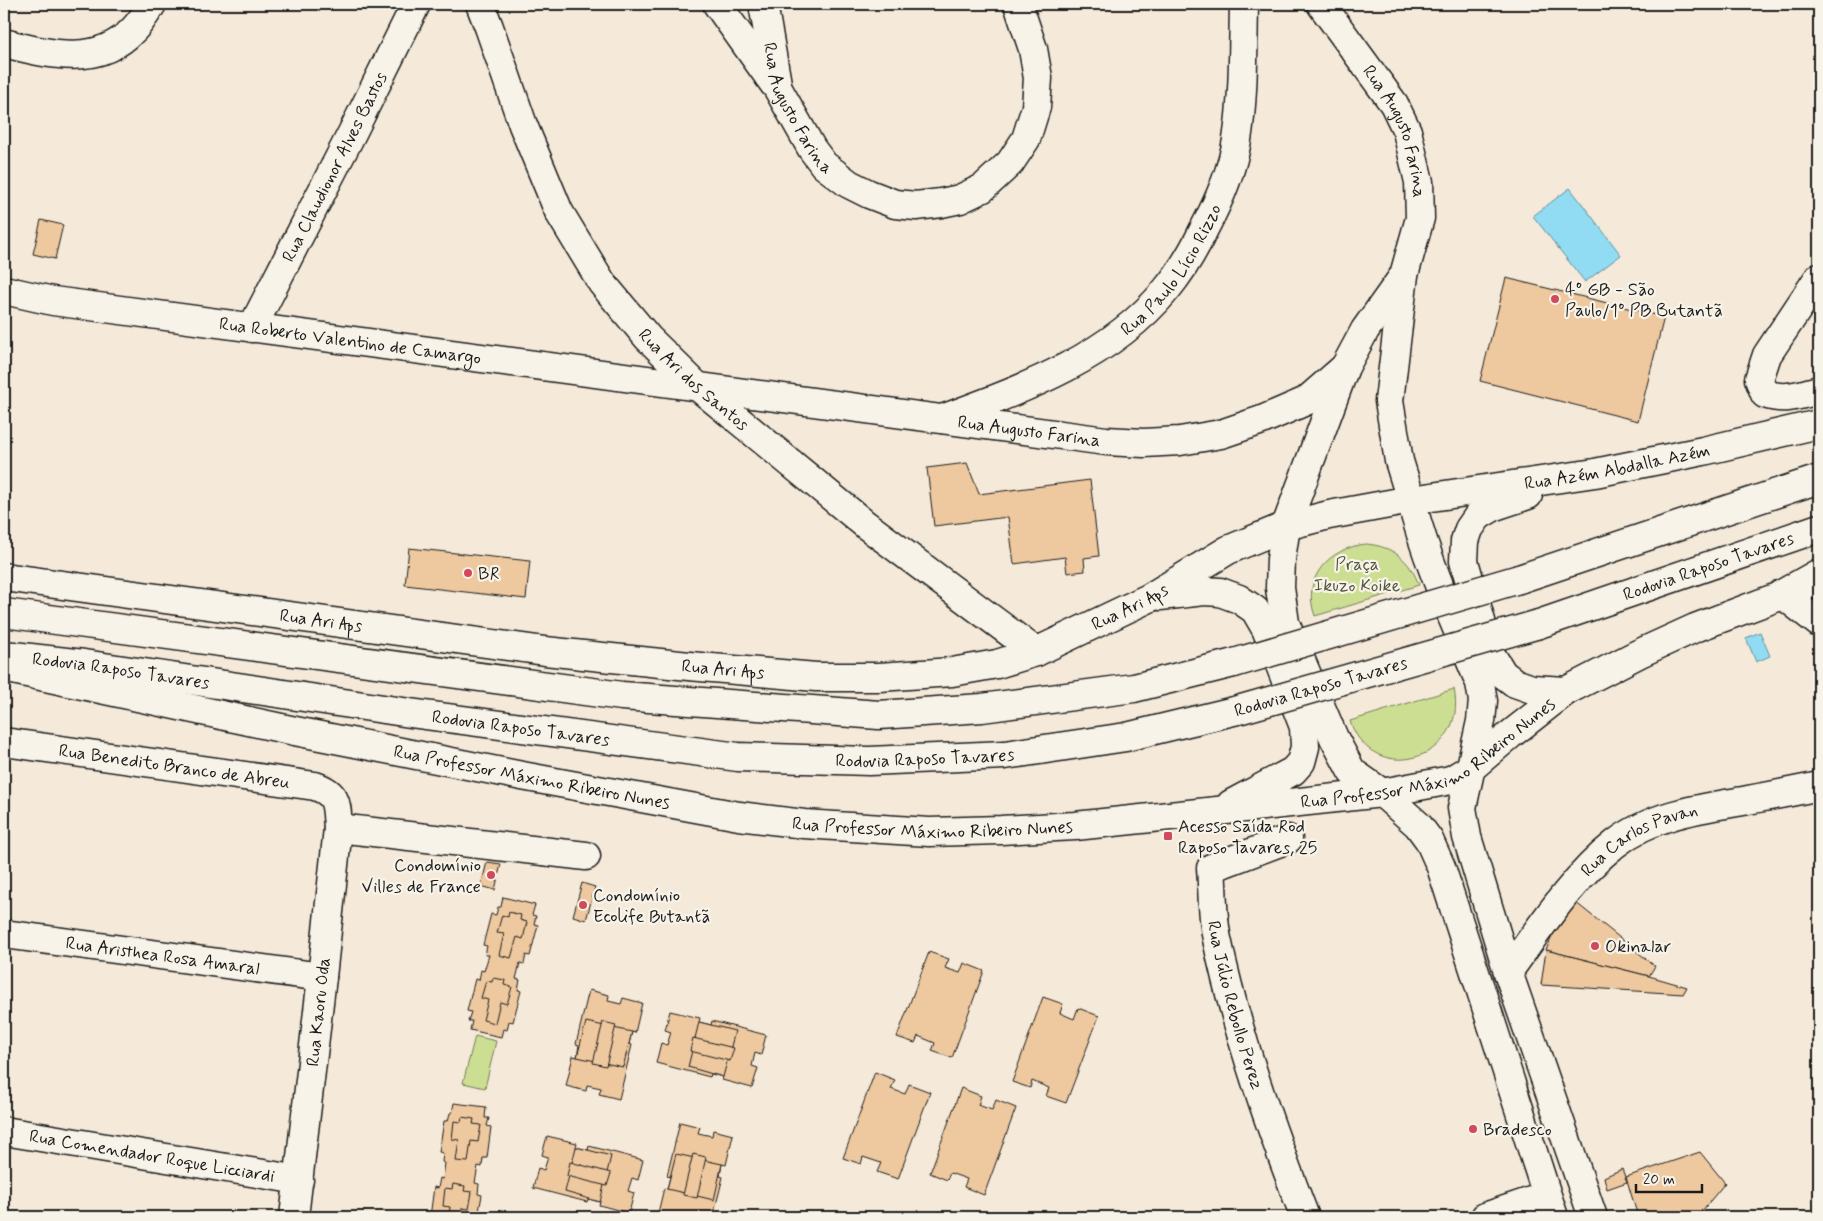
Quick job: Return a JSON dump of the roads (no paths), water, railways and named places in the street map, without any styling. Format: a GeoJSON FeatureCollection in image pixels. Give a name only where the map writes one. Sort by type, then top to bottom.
{"type":"FeatureCollection","features":[{"type":"Feature","properties":{"kind":"main road"},"geometry":{"type":"LineString","coordinates":[[4,43],[50,54],[72,56],[92,53],[115,44],[134,30],[152,4]]}},
{"type":"Feature","properties":{"kind":"main road","name":"Rua Claudionor Alves Bastos"},"geometry":{"type":"LineString","coordinates":[[252,328],[353,132],[416,4]]}},
{"type":"Feature","properties":{"kind":"main road","name":"Rua Ari dos Santos"},"geometry":{"type":"LineString","coordinates":[[480,4],[523,125],[559,212],[602,284],[648,338],[697,386],[866,525],[1036,652]]}},
{"type":"Feature","properties":{"kind":"main road"},"geometry":{"type":"LineString","coordinates":[[717,4],[778,90]]}},
{"type":"Feature","properties":{"kind":"main road","name":"Rua Augusto Farina"},"geometry":{"type":"LineString","coordinates":[[764,4],[778,90],[812,149],[824,165],[848,184],[895,204],[916,206],[941,204],[960,199],[982,188],[1010,163],[1026,139],[1036,106],[1038,78],[1033,49],[1018,4]]}},
{"type":"Feature","properties":{"kind":"main road","name":"Rua Paulo Lício Rizzo"},"geometry":{"type":"LineString","coordinates":[[938,420],[1006,396],[1092,354],[1131,325],[1166,290],[1194,248],[1211,216],[1227,178],[1237,142],[1242,102],[1244,4]]}},
{"type":"Feature","properties":{"kind":"main road","name":"Rua Augusto Farina"},"geometry":{"type":"LineString","coordinates":[[1321,4],[1394,104],[1406,131],[1419,182],[1420,218],[1404,274],[1389,401],[1399,461],[1416,521],[1435,574],[1480,683],[1483,702],[1481,721],[1462,808],[1467,837],[1508,972],[1593,1217]]}},
{"type":"Feature","properties":{"kind":"main road","name":"Rua Augusto Farina"},"geometry":{"type":"LineString","coordinates":[[1404,274],[1365,330],[1346,367],[1286,526],[1280,559],[1280,588],[1285,623],[1343,757],[1352,772],[1382,793],[1418,825],[1429,840],[1440,867],[1550,1206]]}},
{"type":"Feature","properties":{"kind":"main road"},"geometry":{"type":"LineString","coordinates":[[1819,277],[1767,355],[1759,379],[1764,394],[1776,398],[1788,398],[1819,390]]}},
{"type":"Feature","properties":{"kind":"main road","name":"Rua Roberto Valentino de Camargo"},"geometry":{"type":"LineString","coordinates":[[4,290],[53,301],[697,386]]}},
{"type":"Feature","properties":{"kind":"main road","name":"Rua Augusto Farina"},"geometry":{"type":"LineString","coordinates":[[697,386],[938,420],[1106,441],[1144,443],[1180,441],[1221,434],[1262,420],[1306,401],[1346,367]]}},
{"type":"Feature","properties":{"kind":"main road","name":"Rua Azém Abdalla Azém"},"geometry":{"type":"LineString","coordinates":[[1411,500],[1595,473],[1703,451],[1819,424]]}},
{"type":"Feature","properties":{"kind":"main road"},"geometry":{"type":"LineString","coordinates":[[1566,692],[1532,689],[1515,683],[1502,674],[1490,653],[1464,561],[1465,541],[1478,516],[1494,506],[1595,473]]}},
{"type":"Feature","properties":{"kind":"main road"},"geometry":{"type":"LineString","coordinates":[[4,613],[622,696],[879,715],[982,708],[1134,688],[1234,663],[1519,580],[1819,479]]}},
{"type":"Feature","properties":{"kind":"main road","name":"Rua Ari Aps"},"geometry":{"type":"LineString","coordinates":[[4,577],[545,651],[816,677],[879,677],[952,672],[996,664],[1036,652],[1149,598],[1228,550],[1286,526],[1329,515],[1411,500]]}},
{"type":"Feature","properties":{"kind":"main road","name":"Rodovia Raposo Tavares"},"geometry":{"type":"LineString","coordinates":[[4,655],[84,664],[410,713],[738,757],[869,761],[1005,755],[1126,737],[1238,710],[1539,624],[1819,528]]}},
{"type":"Feature","properties":{"kind":"main road"},"geometry":{"type":"LineString","coordinates":[[1819,573],[1782,594],[1819,623]]}},
{"type":"Feature","properties":{"kind":"main road","name":"Rua Professor Máximo Ribeiro Nunes"},"geometry":{"type":"LineString","coordinates":[[4,668],[295,731],[522,776],[739,816],[804,824],[929,832],[1001,830],[1075,826],[1217,812],[1382,793],[1451,780],[1471,768],[1510,734],[1566,692],[1640,653],[1695,628],[1782,594],[1819,582]]}},
{"type":"Feature","properties":{"kind":"main road"},"geometry":{"type":"LineString","coordinates":[[1149,598],[1204,591],[1220,592],[1239,599],[1255,610],[1266,629],[1304,727],[1306,747],[1301,762],[1293,771],[1217,812]]}},
{"type":"Feature","properties":{"kind":"main road","name":"Rua Benedito Branco de Abreu"},"geometry":{"type":"LineString","coordinates":[[4,742],[315,786],[325,789],[333,795],[337,817]]}},
{"type":"Feature","properties":{"kind":"main road","name":"Rua Carlos Pavan"},"geometry":{"type":"LineString","coordinates":[[1508,972],[1570,890],[1598,858],[1617,842],[1642,827],[1678,812],[1819,786]]}},
{"type":"Feature","properties":{"kind":"main road"},"geometry":{"type":"LineString","coordinates":[[337,817],[586,856]]}},
{"type":"Feature","properties":{"kind":"main road","name":"Rua Kaoru Oda"},"geometry":{"type":"LineString","coordinates":[[294,1217],[322,977],[337,817]]}},
{"type":"Feature","properties":{"kind":"main road","name":"Rua Júlio Rebollo Perez"},"geometry":{"type":"LineString","coordinates":[[1288,839],[1212,868],[1216,938],[1238,1020],[1276,1142],[1305,1217]]}},
{"type":"Feature","properties":{"kind":"main road","name":"Rua Aristhea Rosa Amaral"},"geometry":{"type":"LineString","coordinates":[[4,934],[322,977]]}},
{"type":"Feature","properties":{"kind":"main road","name":"Rua Comendador Roque Licciardi"},"geometry":{"type":"LineString","coordinates":[[4,1131],[299,1180]]}},
{"type":"Feature","properties":{"kind":"main road"},"geometry":{"type":"LineString","coordinates":[[1485,1217],[1550,1206]]}},
{"type":"Feature","properties":{"kind":"water"},"geometry":{"type":"Polygon","coordinates":[[[1570,188],[1621,255],[1585,282],[1533,216],[1570,188]]]}},
{"type":"Feature","properties":{"kind":"water"},"geometry":{"type":"Polygon","coordinates":[[[1760,632],[1770,656],[1756,662],[1746,638],[1760,632]]]}},
{"type":"Feature","properties":{"kind":"place","name":"4º GB - São Paulo/1º PB Butantã"},"geometry":{"type":"Point","coordinates":[1555,299]}},
{"type":"Feature","properties":{"kind":"place","name":"BR"},"geometry":{"type":"Point","coordinates":[468,573]}},
{"type":"Feature","properties":{"kind":"place","name":"Acesso Saída Rod Raposo Tavares, 25"},"geometry":{"type":"Point","coordinates":[1168,836]}},
{"type":"Feature","properties":{"kind":"place","name":"Condomínio Villes de France"},"geometry":{"type":"Point","coordinates":[491,875]}},
{"type":"Feature","properties":{"kind":"place","name":"Condomínio Ecolife Butantã"},"geometry":{"type":"Point","coordinates":[583,905]}},
{"type":"Feature","properties":{"kind":"place","name":"Okinalar"},"geometry":{"type":"Point","coordinates":[1595,946]}},
{"type":"Feature","properties":{"kind":"place","name":"Bradesco"},"geometry":{"type":"Point","coordinates":[1473,1129]}},
{"type":"Feature","properties":{"kind":"park label","name":"Praça Ikuzo Koike"},"geometry":{"type":"Point","coordinates":[1357,574]}}]}
